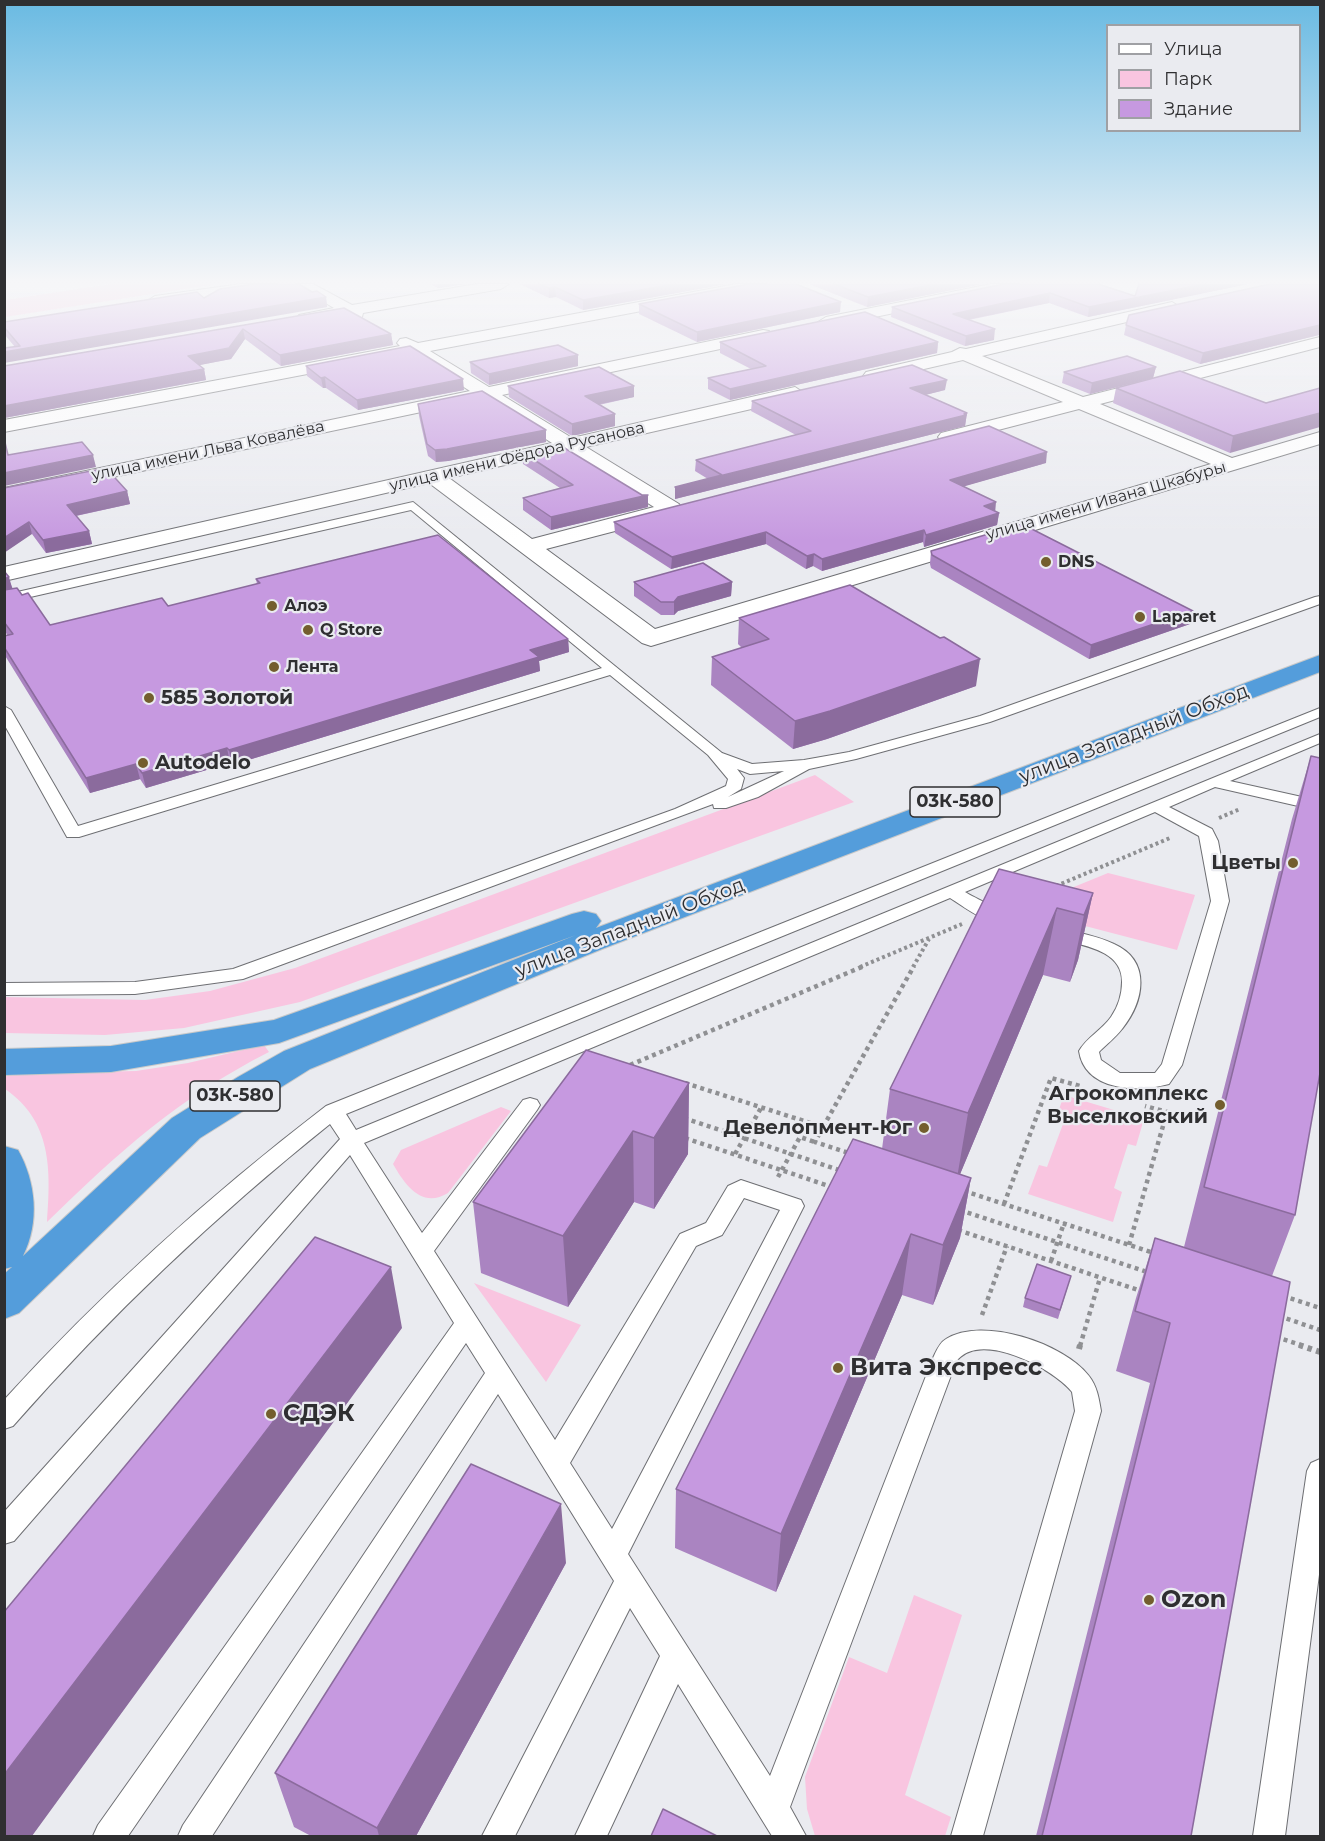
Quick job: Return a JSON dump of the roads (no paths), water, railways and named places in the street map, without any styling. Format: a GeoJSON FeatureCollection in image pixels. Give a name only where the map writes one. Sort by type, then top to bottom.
{"type":"FeatureCollection","features":[{"type":"Feature","properties":{"kind":"highway","name":"улица Западный Обход"},"geometry":{"type":"LineString","coordinates":[[4,1062],[111,1059],[279,1031],[493,955],[1320,646]]}},
{"type":"Feature","properties":{"kind":"highway","name":"улица Западный Обход"},"geometry":{"type":"LineString","coordinates":[[4,1302],[186,1128],[251,1086],[297,1060],[590,942],[1320,663]]}},
{"type":"Feature","properties":{"kind":"highway"},"geometry":{"type":"LineString","coordinates":[[4,1160],[13,1208],[10,1238],[4,1254]]}},
{"type":"Feature","properties":{"kind":"street"},"geometry":{"type":"LineString","coordinates":[[4,426],[299,370]]}},
{"type":"Feature","properties":{"kind":"street"},"geometry":{"type":"LineString","coordinates":[[449,370],[671,509]]}},
{"type":"Feature","properties":{"kind":"street","name":"улица имени Льва Ковалёва"},"geometry":{"type":"LineString","coordinates":[[4,494],[597,370]]}},
{"type":"Feature","properties":{"kind":"street"},"geometry":{"type":"LineString","coordinates":[[848,381],[897,370]]}},
{"type":"Feature","properties":{"kind":"street"},"geometry":{"type":"LineString","coordinates":[[1000,370],[1231,465]]}},
{"type":"Feature","properties":{"kind":"street"},"geometry":{"type":"LineString","coordinates":[[932,441],[1210,370]]}},
{"type":"Feature","properties":{"kind":"street","name":"улица имени Фёдора Русанова"},"geometry":{"type":"LineString","coordinates":[[4,574],[813,390]]}},
{"type":"Feature","properties":{"kind":"street","name":"улица имени Ивана Шкабуры"},"geometry":{"type":"LineString","coordinates":[[528,547],[651,638],[1320,438]]}},
{"type":"Feature","properties":{"kind":"street"},"geometry":{"type":"LineString","coordinates":[[434,477],[528,547],[694,503]]}},
{"type":"Feature","properties":{"kind":"lane"},"geometry":{"type":"LineString","coordinates":[[4,599],[413,506],[713,752],[729,762],[750,769],[804,765],[851,756],[985,719],[1320,600]]}},
{"type":"Feature","properties":{"kind":"lane"},"geometry":{"type":"LineString","coordinates":[[4,710],[73,833],[612,670]]}},
{"type":"Feature","properties":{"kind":"lane"},"geometry":{"type":"LineString","coordinates":[[4,1418],[99,1315],[160,1256],[227,1196],[333,1111],[1320,712]]}},
{"type":"Feature","properties":{"kind":"lane"},"geometry":{"type":"LineString","coordinates":[[4,1532],[351,1140],[1320,738]]}},
{"type":"Feature","properties":{"kind":"lane"},"geometry":{"type":"LineString","coordinates":[[4,989],[135,988],[236,975],[681,812],[734,789],[736,778],[713,752]]}},
{"type":"Feature","properties":{"kind":"lane"},"geometry":{"type":"LineString","coordinates":[[681,812],[749,796],[781,781],[804,765]]}},
{"type":"Feature","properties":{"kind":"lane"},"geometry":{"type":"LineString","coordinates":[[1213,782],[1320,807]]}},
{"type":"Feature","properties":{"kind":"lane"},"geometry":{"type":"LineString","coordinates":[[1044,930],[1100,945],[1117,952],[1127,960],[1132,970],[1133,980],[1125,1010],[1116,1024],[1089,1051],[1089,1057],[1094,1065],[1114,1078],[1140,1084],[1162,1079],[1172,1065],[1220,901],[1210,841],[1206,833],[1156,806]]}},
{"type":"Feature","properties":{"kind":"lane"},"geometry":{"type":"LineString","coordinates":[[951,891],[985,912],[1022,924]]}},
{"type":"Feature","properties":{"kind":"lane"},"geometry":{"type":"LineString","coordinates":[[421,1251],[530,1105]]}},
{"type":"Feature","properties":{"kind":"lane"},"geometry":{"type":"LineString","coordinates":[[333,1111],[790,1836]]}},
{"type":"Feature","properties":{"kind":"lane"},"geometry":{"type":"LineString","coordinates":[[555,1464],[688,1239],[714,1229],[736,1192],[741,1188],[788,1202],[792,1206],[792,1211],[613,1554]]}},
{"type":"Feature","properties":{"kind":"lane"},"geometry":{"type":"LineString","coordinates":[[109,1836],[467,1323]]}},
{"type":"Feature","properties":{"kind":"lane"},"geometry":{"type":"LineString","coordinates":[[773,1809],[945,1358],[954,1347],[972,1341],[1007,1343],[1027,1348],[1047,1357],[1071,1374],[1087,1396],[1088,1411],[967,1836]]}},
{"type":"Feature","properties":{"kind":"lane"},"geometry":{"type":"LineString","coordinates":[[194,1836],[498,1373]]}},
{"type":"Feature","properties":{"kind":"lane"},"geometry":{"type":"LineString","coordinates":[[1269,1836],[1320,1471]]}},
{"type":"Feature","properties":{"kind":"lane"},"geometry":{"type":"LineString","coordinates":[[498,1836],[629,1581]]}},
{"type":"Feature","properties":{"kind":"lane"},"geometry":{"type":"LineString","coordinates":[[591,1836],[676,1655]]}},
{"type":"Feature","properties":{"kind":"place","name":"DNS"},"geometry":{"type":"Point","coordinates":[1046,562]}},
{"type":"Feature","properties":{"kind":"place","name":"Алоэ"},"geometry":{"type":"Point","coordinates":[272,606]}},
{"type":"Feature","properties":{"kind":"place","name":"Laparet"},"geometry":{"type":"Point","coordinates":[1140,617]}},
{"type":"Feature","properties":{"kind":"place","name":"Q Store"},"geometry":{"type":"Point","coordinates":[308,630]}},
{"type":"Feature","properties":{"kind":"place","name":"Лента"},"geometry":{"type":"Point","coordinates":[274,667]}},
{"type":"Feature","properties":{"kind":"place","name":"585 Золотой"},"geometry":{"type":"Point","coordinates":[149,698]}},
{"type":"Feature","properties":{"kind":"place","name":"Autodelo"},"geometry":{"type":"Point","coordinates":[143,763]}},
{"type":"Feature","properties":{"kind":"place","name":"Цветы"},"geometry":{"type":"Point","coordinates":[1293,863]}},
{"type":"Feature","properties":{"kind":"place","name":"Агрокомплекс Выселковский"},"geometry":{"type":"Point","coordinates":[1220,1105]}},
{"type":"Feature","properties":{"kind":"place","name":"Девелопмент-Юг"},"geometry":{"type":"Point","coordinates":[924,1128]}},
{"type":"Feature","properties":{"kind":"place","name":"Вита Экспресс"},"geometry":{"type":"Point","coordinates":[838,1368]}},
{"type":"Feature","properties":{"kind":"place","name":"СДЭК"},"geometry":{"type":"Point","coordinates":[271,1414]}},
{"type":"Feature","properties":{"kind":"place","name":"Ozon"},"geometry":{"type":"Point","coordinates":[1149,1600]}}]}
